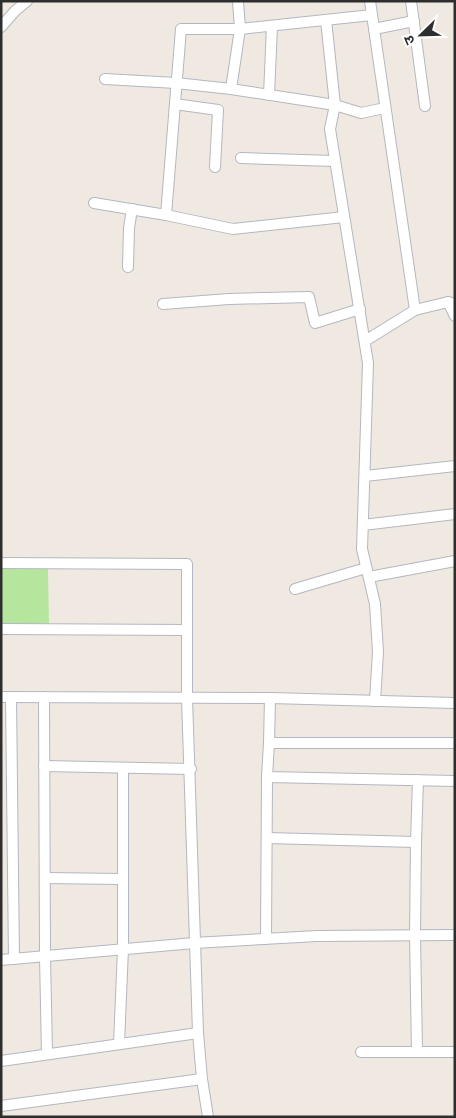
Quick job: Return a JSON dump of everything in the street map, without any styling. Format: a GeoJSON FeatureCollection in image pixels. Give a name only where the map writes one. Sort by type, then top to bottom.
{"type":"FeatureCollection","features":[{"type":"Feature","properties":{"kind":"street"},"geometry":{"type":"LineString","coordinates":[[1,27],[14,11],[26,1]]}},
{"type":"Feature","properties":{"kind":"street"},"geometry":{"type":"LineString","coordinates":[[231,89],[240,29],[238,1]]}},
{"type":"Feature","properties":{"kind":"street"},"geometry":{"type":"LineString","coordinates":[[370,1],[415,310]]}},
{"type":"Feature","properties":{"kind":"street"},"geometry":{"type":"LineString","coordinates":[[411,1],[425,106]]}},
{"type":"Feature","properties":{"kind":"street"},"geometry":{"type":"LineString","coordinates":[[166,215],[181,29],[240,29],[372,15]]}},
{"type":"Feature","properties":{"kind":"street"},"geometry":{"type":"LineString","coordinates":[[326,20],[335,104],[330,129],[368,363],[362,549],[375,604],[378,652],[375,701]]}},
{"type":"Feature","properties":{"kind":"street"},"geometry":{"type":"LineString","coordinates":[[374,29],[414,21]]}},
{"type":"Feature","properties":{"kind":"street"},"geometry":{"type":"LineString","coordinates":[[269,94],[272,26]]}},
{"type":"Feature","properties":{"kind":"street"},"geometry":{"type":"LineString","coordinates":[[105,79],[176,83],[231,89],[335,104],[361,112],[385,108]]}},
{"type":"Feature","properties":{"kind":"street"},"geometry":{"type":"LineString","coordinates":[[175,104],[218,110],[215,167]]}},
{"type":"Feature","properties":{"kind":"street"},"geometry":{"type":"LineString","coordinates":[[241,158],[335,162]]}},
{"type":"Feature","properties":{"kind":"street"},"geometry":{"type":"LineString","coordinates":[[94,202],[233,229],[344,217]]}},
{"type":"Feature","properties":{"kind":"street"},"geometry":{"type":"LineString","coordinates":[[128,267],[129,228],[132,209]]}},
{"type":"Feature","properties":{"kind":"street"},"geometry":{"type":"LineString","coordinates":[[163,304],[309,297],[315,323],[360,309]]}},
{"type":"Feature","properties":{"kind":"street"},"geometry":{"type":"LineString","coordinates":[[365,341],[415,310],[451,303],[455,316]]}},
{"type":"Feature","properties":{"kind":"street"},"geometry":{"type":"LineString","coordinates":[[365,476],[455,466]]}},
{"type":"Feature","properties":{"kind":"street"},"geometry":{"type":"LineString","coordinates":[[363,525],[455,514]]}},
{"type":"Feature","properties":{"kind":"street"},"geometry":{"type":"LineString","coordinates":[[295,589],[368,572],[455,561]]}},
{"type":"Feature","properties":{"kind":"street"},"geometry":{"type":"LineString","coordinates":[[1,563],[187,564],[187,698],[194,943],[198,1033],[207,1117]]}},
{"type":"Feature","properties":{"kind":"street"},"geometry":{"type":"LineString","coordinates":[[1,629],[187,630]]}},
{"type":"Feature","properties":{"kind":"street"},"geometry":{"type":"LineString","coordinates":[[14,959],[6,697],[270,698],[455,703]]}},
{"type":"Feature","properties":{"kind":"street"},"geometry":{"type":"LineString","coordinates":[[44,697],[44,878],[47,1054]]}},
{"type":"Feature","properties":{"kind":"street"},"geometry":{"type":"LineString","coordinates":[[266,938],[267,777],[270,698]]}},
{"type":"Feature","properties":{"kind":"street"},"geometry":{"type":"LineString","coordinates":[[269,743],[455,743]]}},
{"type":"Feature","properties":{"kind":"street"},"geometry":{"type":"LineString","coordinates":[[44,766],[190,769]]}},
{"type":"Feature","properties":{"kind":"street"},"geometry":{"type":"LineString","coordinates":[[120,1044],[123,950],[123,768]]}},
{"type":"Feature","properties":{"kind":"street"},"geometry":{"type":"LineString","coordinates":[[267,777],[455,781]]}},
{"type":"Feature","properties":{"kind":"street"},"geometry":{"type":"LineString","coordinates":[[417,1052],[414,935],[418,780]]}},
{"type":"Feature","properties":{"kind":"street"},"geometry":{"type":"LineString","coordinates":[[267,838],[416,842]]}},
{"type":"Feature","properties":{"kind":"street"},"geometry":{"type":"LineString","coordinates":[[44,878],[122,878]]}},
{"type":"Feature","properties":{"kind":"street"},"geometry":{"type":"LineString","coordinates":[[1,960],[266,938],[455,935]]}},
{"type":"Feature","properties":{"kind":"street"},"geometry":{"type":"LineString","coordinates":[[1,1061],[198,1033]]}},
{"type":"Feature","properties":{"kind":"street"},"geometry":{"type":"LineString","coordinates":[[361,1052],[455,1052]]}},
{"type":"Feature","properties":{"kind":"street"},"geometry":{"type":"LineString","coordinates":[[1,1106],[202,1079]]}},
{"type":"Feature","properties":{"kind":"green space"},"geometry":{"type":"Polygon","coordinates":[[[1,569],[48,569],[49,626],[1,625],[1,569]]]}}]}
